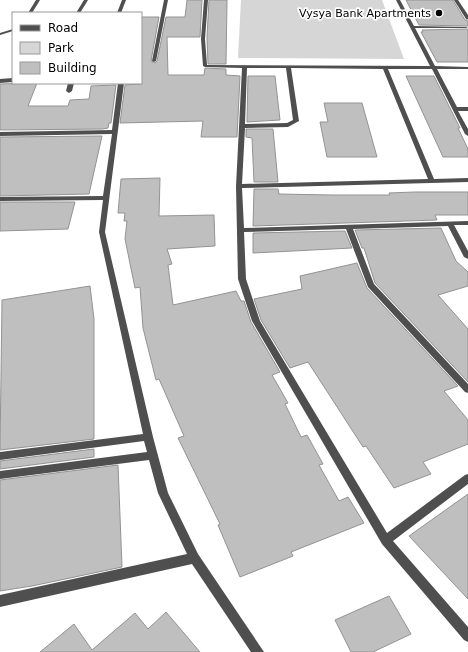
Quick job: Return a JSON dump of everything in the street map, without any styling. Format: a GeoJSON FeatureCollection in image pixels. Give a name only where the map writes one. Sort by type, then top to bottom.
{"type":"FeatureCollection","features":[{"type":"Feature","properties":{"kind":"street"},"geometry":{"type":"LineString","coordinates":[[31,12],[38,0]]}},
{"type":"Feature","properties":{"kind":"street"},"geometry":{"type":"LineString","coordinates":[[79,12],[86,0]]}},
{"type":"Feature","properties":{"kind":"street"},"geometry":{"type":"LineString","coordinates":[[119,12],[124,0]]}},
{"type":"Feature","properties":{"kind":"street"},"geometry":{"type":"LineString","coordinates":[[154,61],[166,0]]}},
{"type":"Feature","properties":{"kind":"street"},"geometry":{"type":"LineString","coordinates":[[206,0],[203,39],[205,66],[468,68]]}},
{"type":"Feature","properties":{"kind":"street"},"geometry":{"type":"LineString","coordinates":[[398,0],[454,109],[468,132]]}},
{"type":"Feature","properties":{"kind":"street"},"geometry":{"type":"LineString","coordinates":[[456,0],[468,18]]}},
{"type":"Feature","properties":{"kind":"street"},"geometry":{"type":"LineString","coordinates":[[412,27],[466,27]]}},
{"type":"Feature","properties":{"kind":"street"},"geometry":{"type":"LineString","coordinates":[[0,34],[12,30]]}},
{"type":"Feature","properties":{"kind":"street"},"geometry":{"type":"LineString","coordinates":[[245,66],[239,186],[242,230],[242,279],[256,320],[386,540],[468,636]]}},
{"type":"Feature","properties":{"kind":"street"},"geometry":{"type":"LineString","coordinates":[[242,126],[288,125],[296,121],[288,67]]}},
{"type":"Feature","properties":{"kind":"street"},"geometry":{"type":"LineString","coordinates":[[385,67],[432,181]]}},
{"type":"Feature","properties":{"kind":"street"},"geometry":{"type":"LineString","coordinates":[[0,81],[12,80]]}},
{"type":"Feature","properties":{"kind":"street"},"geometry":{"type":"LineString","coordinates":[[69,91],[71,84]]}},
{"type":"Feature","properties":{"kind":"street"},"geometry":{"type":"LineString","coordinates":[[121,84],[102,232],[148,437],[163,493],[194,558],[258,652]]}},
{"type":"Feature","properties":{"kind":"street"},"geometry":{"type":"LineString","coordinates":[[454,109],[468,109]]}},
{"type":"Feature","properties":{"kind":"street"},"geometry":{"type":"LineString","coordinates":[[0,134],[114,132]]}},
{"type":"Feature","properties":{"kind":"street"},"geometry":{"type":"LineString","coordinates":[[239,186],[468,180]]}},
{"type":"Feature","properties":{"kind":"street"},"geometry":{"type":"LineString","coordinates":[[0,199],[106,198]]}},
{"type":"Feature","properties":{"kind":"street"},"geometry":{"type":"LineString","coordinates":[[242,230],[468,223]]}},
{"type":"Feature","properties":{"kind":"street"},"geometry":{"type":"LineString","coordinates":[[450,224],[468,257]]}},
{"type":"Feature","properties":{"kind":"street"},"geometry":{"type":"LineString","coordinates":[[349,227],[371,286],[468,390]]}},
{"type":"Feature","properties":{"kind":"street"},"geometry":{"type":"LineString","coordinates":[[0,456],[148,437]]}},
{"type":"Feature","properties":{"kind":"street"},"geometry":{"type":"LineString","coordinates":[[0,475],[153,455]]}},
{"type":"Feature","properties":{"kind":"street"},"geometry":{"type":"LineString","coordinates":[[386,540],[468,478]]}},
{"type":"Feature","properties":{"kind":"street"},"geometry":{"type":"LineString","coordinates":[[0,601],[194,558]]}},
{"type":"Feature","properties":{"kind":"green space"},"geometry":{"type":"Polygon","coordinates":[[[241,0],[382,0],[404,59],[238,58],[241,0]]]}},
{"type":"Feature","properties":{"kind":"building"},"geometry":{"type":"Polygon","coordinates":[[[187,0],[202,0],[200,37],[167,37],[168,75],[204,75],[205,68],[226,69],[226,75],[240,76],[237,137],[201,137],[203,121],[120,123],[125,85],[142,84],[142,17],[159,17],[151,61],[155,63],[157,61],[166,17],[185,17],[187,0]]]}},
{"type":"Feature","properties":{"kind":"building"},"geometry":{"type":"Polygon","coordinates":[[[209,0],[227,0],[226,64],[208,64],[207,37],[209,0]]]}},
{"type":"Feature","properties":{"kind":"building","name":"Vysya Bank Apartments"},"geometry":{"type":"Polygon","coordinates":[[[406,0],[453,0],[465,20],[468,20],[468,26],[419,25],[406,0]]]}},
{"type":"Feature","properties":{"kind":"building"},"geometry":{"type":"Polygon","coordinates":[[[468,29],[468,62],[437,62],[421,32],[423,32],[422,30],[468,29]]]}},
{"type":"Feature","properties":{"kind":"building"},"geometry":{"type":"Polygon","coordinates":[[[248,76],[275,76],[280,120],[247,122],[248,76]]]}},
{"type":"Feature","properties":{"kind":"building"},"geometry":{"type":"Polygon","coordinates":[[[406,76],[434,76],[460,128],[458,128],[468,149],[468,157],[443,157],[406,76]]]}},
{"type":"Feature","properties":{"kind":"building"},"geometry":{"type":"Polygon","coordinates":[[[0,84],[37,84],[28,106],[68,106],[70,100],[89,99],[91,86],[116,85],[111,123],[109,123],[108,128],[103,129],[0,130],[0,84]]]}},
{"type":"Feature","properties":{"kind":"building"},"geometry":{"type":"Polygon","coordinates":[[[324,103],[362,103],[377,157],[327,157],[320,122],[328,122],[324,103]]]}},
{"type":"Feature","properties":{"kind":"building"},"geometry":{"type":"Polygon","coordinates":[[[246,129],[273,129],[278,182],[254,182],[252,138],[246,137],[246,129]]]}},
{"type":"Feature","properties":{"kind":"building"},"geometry":{"type":"Polygon","coordinates":[[[102,136],[89,194],[0,196],[0,137],[102,136]]]}},
{"type":"Feature","properties":{"kind":"building"},"geometry":{"type":"Polygon","coordinates":[[[160,178],[159,216],[214,215],[215,246],[167,249],[172,264],[168,265],[173,305],[236,291],[241,301],[244,301],[251,322],[280,372],[272,375],[288,403],[285,404],[301,437],[307,435],[323,464],[319,465],[339,501],[348,497],[364,523],[291,552],[293,556],[240,577],[218,525],[220,524],[178,438],[184,436],[159,379],[156,380],[143,328],[140,287],[135,288],[125,239],[127,221],[124,221],[125,213],[118,213],[121,179],[160,178]]]}},
{"type":"Feature","properties":{"kind":"building"},"geometry":{"type":"Polygon","coordinates":[[[254,189],[278,189],[279,194],[332,195],[390,195],[389,193],[468,192],[468,215],[435,215],[437,220],[253,226],[254,189]]]}},
{"type":"Feature","properties":{"kind":"building"},"geometry":{"type":"Polygon","coordinates":[[[0,202],[75,202],[68,229],[0,231],[0,202]]]}},
{"type":"Feature","properties":{"kind":"building"},"geometry":{"type":"Polygon","coordinates":[[[441,228],[456,261],[468,272],[468,286],[438,295],[468,329],[468,382],[375,283],[364,248],[362,248],[355,230],[441,228]]]}},
{"type":"Feature","properties":{"kind":"building"},"geometry":{"type":"Polygon","coordinates":[[[345,231],[352,248],[253,253],[253,233],[345,231]]]}},
{"type":"Feature","properties":{"kind":"building"},"geometry":{"type":"Polygon","coordinates":[[[357,263],[367,288],[458,386],[444,391],[468,420],[468,444],[423,462],[431,474],[394,488],[366,446],[363,447],[308,362],[290,368],[261,320],[254,299],[302,289],[300,276],[357,263]]]}},
{"type":"Feature","properties":{"kind":"building"},"geometry":{"type":"Polygon","coordinates":[[[90,286],[94,319],[94,439],[0,450],[2,300],[90,286]]]}},
{"type":"Feature","properties":{"kind":"building"},"geometry":{"type":"Polygon","coordinates":[[[94,449],[94,457],[0,469],[0,461],[94,449]]]}},
{"type":"Feature","properties":{"kind":"building"},"geometry":{"type":"Polygon","coordinates":[[[118,465],[122,567],[32,586],[0,591],[0,480],[118,465]]]}},
{"type":"Feature","properties":{"kind":"building"},"geometry":{"type":"Polygon","coordinates":[[[468,494],[468,599],[409,536],[468,494]]]}},
{"type":"Feature","properties":{"kind":"building"},"geometry":{"type":"Polygon","coordinates":[[[389,596],[411,634],[373,652],[351,652],[335,620],[389,596]]]}},
{"type":"Feature","properties":{"kind":"building"},"geometry":{"type":"Polygon","coordinates":[[[166,612],[200,652],[40,652],[74,624],[92,650],[135,613],[148,629],[166,612]]]}},
{"type":"Feature","properties":{"kind":"place","name":"Vysya Bank Apartments"},"geometry":{"type":"Point","coordinates":[439,13]}}]}
